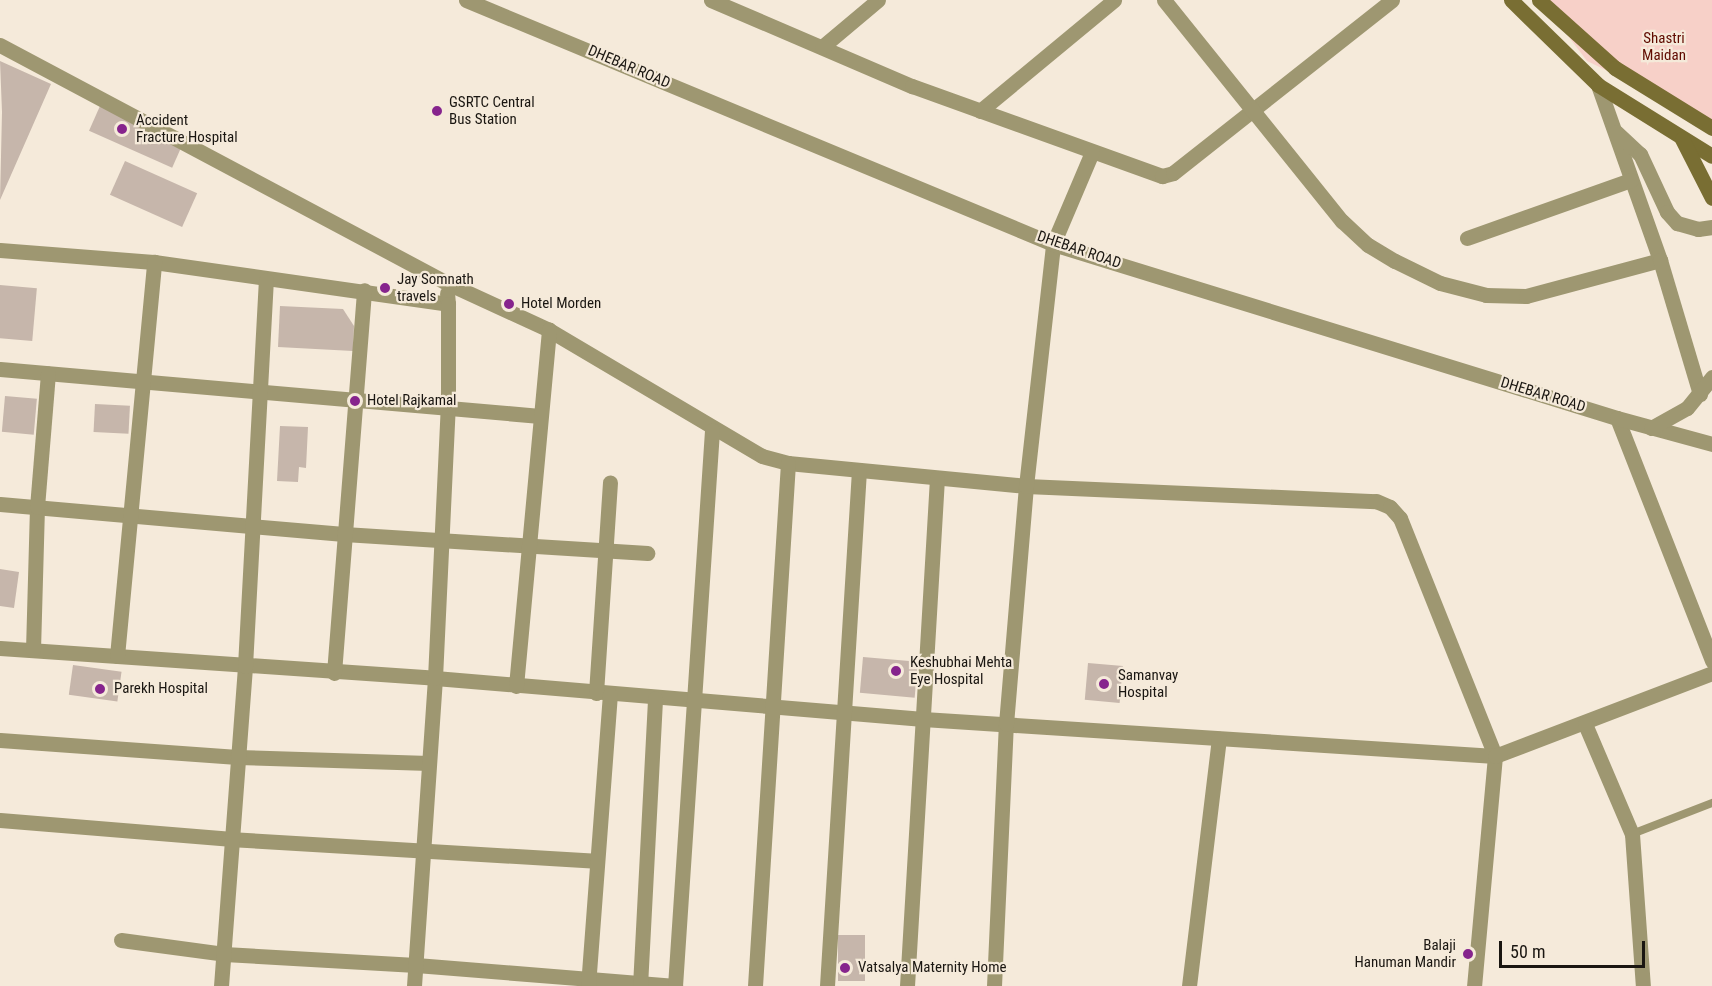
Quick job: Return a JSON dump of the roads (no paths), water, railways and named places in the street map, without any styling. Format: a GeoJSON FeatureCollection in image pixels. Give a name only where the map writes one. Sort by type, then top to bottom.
{"type":"FeatureCollection","features":[{"type":"Feature","properties":{"kind":"main road"},"geometry":{"type":"LineString","coordinates":[[1511,0],[1598,85],[1712,156]]}},
{"type":"Feature","properties":{"kind":"main road"},"geometry":{"type":"LineString","coordinates":[[1539,0],[1615,68],[1712,128]]}},
{"type":"Feature","properties":{"kind":"main road"},"geometry":{"type":"LineString","coordinates":[[1681,137],[1712,198]]}},
{"type":"Feature","properties":{"kind":"street","name":"DHEBAR ROAD"},"geometry":{"type":"LineString","coordinates":[[466,0],[1053,244],[1617,418],[1712,444]]}},
{"type":"Feature","properties":{"kind":"street"},"geometry":{"type":"LineString","coordinates":[[711,0],[757,16],[822,47],[980,111],[1150,173],[1173,173],[1392,0]]}},
{"type":"Feature","properties":{"kind":"street"},"geometry":{"type":"LineString","coordinates":[[757,0],[757,16]]}},
{"type":"Feature","properties":{"kind":"street"},"geometry":{"type":"LineString","coordinates":[[822,47],[878,0]]}},
{"type":"Feature","properties":{"kind":"street"},"geometry":{"type":"LineString","coordinates":[[980,111],[1114,0]]}},
{"type":"Feature","properties":{"kind":"street"},"geometry":{"type":"LineString","coordinates":[[1164,0],[1251,112],[1342,221],[1368,245],[1440,282],[1486,295],[1526,296],[1660,260]]}},
{"type":"Feature","properties":{"kind":"street"},"geometry":{"type":"LineString","coordinates":[[0,45],[447,283],[549,330],[712,430],[762,456],[788,464],[1026,486],[1376,501],[1390,507],[1400,518],[1495,756],[1474,986]]}},
{"type":"Feature","properties":{"kind":"street"},"geometry":{"type":"LineString","coordinates":[[1598,85],[1660,260],[1700,394]]}},
{"type":"Feature","properties":{"kind":"street"},"geometry":{"type":"LineString","coordinates":[[1614,130],[1640,154],[1667,212],[1677,223],[1698,229],[1712,227]]}},
{"type":"Feature","properties":{"kind":"street"},"geometry":{"type":"LineString","coordinates":[[994,986],[1006,724],[1026,486],[1053,244],[1092,152]]}},
{"type":"Feature","properties":{"kind":"street"},"geometry":{"type":"LineString","coordinates":[[1467,238],[1631,180]]}},
{"type":"Feature","properties":{"kind":"street"},"geometry":{"type":"LineString","coordinates":[[0,250],[154,262],[266,281],[364,290],[448,304]]}},
{"type":"Feature","properties":{"kind":"street"},"geometry":{"type":"LineString","coordinates":[[117,656],[154,262]]}},
{"type":"Feature","properties":{"kind":"street"},"geometry":{"type":"LineString","coordinates":[[221,986],[229,839],[245,666],[263,390],[266,281]]}},
{"type":"Feature","properties":{"kind":"street"},"geometry":{"type":"LineString","coordinates":[[414,986],[435,678],[439,540],[448,407],[447,283]]}},
{"type":"Feature","properties":{"kind":"street"},"geometry":{"type":"LineString","coordinates":[[334,673],[364,290]]}},
{"type":"Feature","properties":{"kind":"street"},"geometry":{"type":"LineString","coordinates":[[516,686],[549,330]]}},
{"type":"Feature","properties":{"kind":"street"},"geometry":{"type":"LineString","coordinates":[[0,369],[263,390],[357,401],[540,416]]}},
{"type":"Feature","properties":{"kind":"street"},"geometry":{"type":"LineString","coordinates":[[33,650],[37,507],[48,373]]}},
{"type":"Feature","properties":{"kind":"street"},"geometry":{"type":"LineString","coordinates":[[1652,428],[1687,408],[1712,377]]}},
{"type":"Feature","properties":{"kind":"street"},"geometry":{"type":"LineString","coordinates":[[1617,418],[1712,661]]}},
{"type":"Feature","properties":{"kind":"street"},"geometry":{"type":"LineString","coordinates":[[121,940],[224,954],[416,965],[588,983],[675,986],[691,699],[712,430]]}},
{"type":"Feature","properties":{"kind":"street"},"geometry":{"type":"LineString","coordinates":[[755,986],[788,464]]}},
{"type":"Feature","properties":{"kind":"street"},"geometry":{"type":"LineString","coordinates":[[827,986],[859,470]]}},
{"type":"Feature","properties":{"kind":"street"},"geometry":{"type":"LineString","coordinates":[[906,986],[937,478]]}},
{"type":"Feature","properties":{"kind":"street"},"geometry":{"type":"LineString","coordinates":[[588,983],[603,694],[610,482]]}},
{"type":"Feature","properties":{"kind":"street"},"geometry":{"type":"LineString","coordinates":[[0,504],[344,534],[647,553]]}},
{"type":"Feature","properties":{"kind":"street"},"geometry":{"type":"LineString","coordinates":[[0,648],[334,673],[435,678],[603,694],[691,699],[923,719],[1495,756],[1586,724],[1712,673]]}},
{"type":"Feature","properties":{"kind":"street"},"geometry":{"type":"LineString","coordinates":[[640,985],[655,698]]}},
{"type":"Feature","properties":{"kind":"street"},"geometry":{"type":"LineString","coordinates":[[1586,724],[1632,834],[1643,986]]}},
{"type":"Feature","properties":{"kind":"street"},"geometry":{"type":"LineString","coordinates":[[1188,986],[1219,739]]}},
{"type":"Feature","properties":{"kind":"street"},"geometry":{"type":"LineString","coordinates":[[0,740],[237,756],[429,763]]}},
{"type":"Feature","properties":{"kind":"street"},"geometry":{"type":"LineString","coordinates":[[0,820],[229,839],[595,861]]}},
{"type":"Feature","properties":{"kind":"lane"},"geometry":{"type":"LineString","coordinates":[[1632,834],[1712,803]]}},
{"type":"Feature","properties":{"kind":"place","name":"GSRTC Central Bus Station"},"geometry":{"type":"Point","coordinates":[437,111]}},
{"type":"Feature","properties":{"kind":"place","name":"Accident Fracture Hospital"},"geometry":{"type":"Point","coordinates":[122,129]}},
{"type":"Feature","properties":{"kind":"place","name":"Jay Somnath travels"},"geometry":{"type":"Point","coordinates":[385,288]}},
{"type":"Feature","properties":{"kind":"place","name":"Hotel Morden"},"geometry":{"type":"Point","coordinates":[509,304]}},
{"type":"Feature","properties":{"kind":"place","name":"Hotel Rajkamal"},"geometry":{"type":"Point","coordinates":[355,401]}},
{"type":"Feature","properties":{"kind":"place","name":"Keshubhai Mehta Eye Hospital"},"geometry":{"type":"Point","coordinates":[896,671]}},
{"type":"Feature","properties":{"kind":"place","name":"Samanvay Hospital"},"geometry":{"type":"Point","coordinates":[1104,684]}},
{"type":"Feature","properties":{"kind":"place","name":"Parekh Hospital"},"geometry":{"type":"Point","coordinates":[100,689]}},
{"type":"Feature","properties":{"kind":"place","name":"Balaji Hanuman Mandir"},"geometry":{"type":"Point","coordinates":[1468,954]}},
{"type":"Feature","properties":{"kind":"place","name":"Vatsalya Maternity Home"},"geometry":{"type":"Point","coordinates":[845,968]}},
{"type":"Feature","properties":{"kind":"park label","name":"Shastri Maidan"},"geometry":{"type":"Point","coordinates":[1664,46]}}]}
